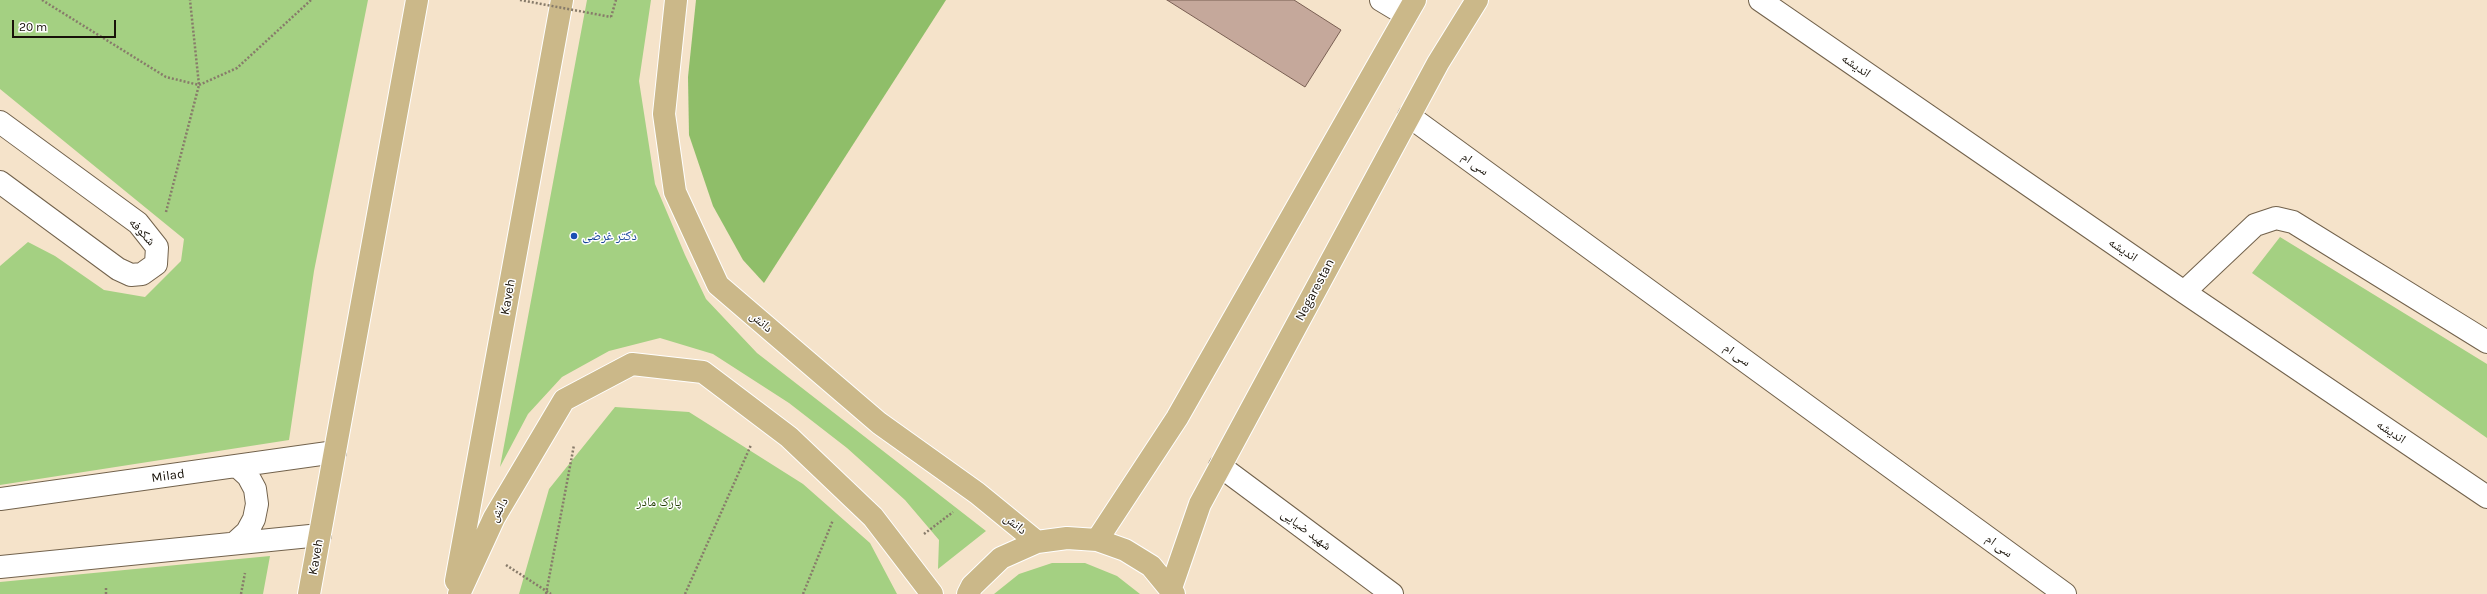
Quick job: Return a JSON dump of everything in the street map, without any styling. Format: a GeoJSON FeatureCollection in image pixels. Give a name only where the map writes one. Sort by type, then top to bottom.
{"type":"FeatureCollection","features":[{"type":"Feature","properties":{"kind":"main road","name":"Kaveh"},"geometry":{"type":"LineString","coordinates":[[309,594],[417,0]]}},
{"type":"Feature","properties":{"kind":"main road","name":"Kaveh"},"geometry":{"type":"LineString","coordinates":[[454,594],[562,0]]}},
{"type":"Feature","properties":{"kind":"main road","name":"دانش"},"geometry":{"type":"LineString","coordinates":[[676,0],[664,114],[675,192],[718,285],[879,423],[977,493],[1037,542]]}},
{"type":"Feature","properties":{"kind":"main road","name":"Negarestan"},"geometry":{"type":"LineString","coordinates":[[1173,591],[1200,504],[1438,63],[1477,0]]}},
{"type":"Feature","properties":{"kind":"main road"},"geometry":{"type":"LineString","coordinates":[[1097,540],[1177,418],[1410,8]]}},
{"type":"Feature","properties":{"kind":"main road","name":"دانش"},"geometry":{"type":"LineString","coordinates":[[459,594],[480,548],[522,469],[564,400],[632,364],[703,372],[763,417],[789,437],[873,517],[932,594]]}},
{"type":"Feature","properties":{"kind":"main road"},"geometry":{"type":"LineString","coordinates":[[968,594],[972,586],[1001,558],[1037,542],[1067,538],[1097,540],[1125,550],[1151,566],[1173,591]]}},
{"type":"Feature","properties":{"kind":"street"},"geometry":{"type":"LineString","coordinates":[[1381,0],[1410,8]]}},
{"type":"Feature","properties":{"kind":"street","name":"اندیشه"},"geometry":{"type":"LineString","coordinates":[[1760,0],[2184,292],[2487,496]]}},
{"type":"Feature","properties":{"kind":"street","name":"سی ام"},"geometry":{"type":"LineString","coordinates":[[1409,116],[2065,594]]}},
{"type":"Feature","properties":{"kind":"street","name":"شکوفه"},"geometry":{"type":"LineString","coordinates":[[0,122],[138,224],[157,247],[156,264],[142,274],[131,275],[118,269],[0,182]]}},
{"type":"Feature","properties":{"kind":"street"},"geometry":{"type":"LineString","coordinates":[[2184,292],[2255,225],[2276,218],[2293,222],[2487,342]]}},
{"type":"Feature","properties":{"kind":"street","name":"Milad"},"geometry":{"type":"LineString","coordinates":[[0,499],[335,452]]}},
{"type":"Feature","properties":{"kind":"street"},"geometry":{"type":"LineString","coordinates":[[236,542],[247,532],[254,519],[257,504],[252,482],[237,466]]}},
{"type":"Feature","properties":{"kind":"street","name":"شهید ضیایی"},"geometry":{"type":"LineString","coordinates":[[1220,466],[1392,594]]}},
{"type":"Feature","properties":{"kind":"street"},"geometry":{"type":"LineString","coordinates":[[0,567],[236,542],[320,535]]}},
{"type":"Feature","properties":{"kind":"path"},"geometry":{"type":"LineString","coordinates":[[42,0],[166,77],[199,85],[237,68],[311,0]]}},
{"type":"Feature","properties":{"kind":"path"},"geometry":{"type":"LineString","coordinates":[[157,247],[199,85],[190,0]]}},
{"type":"Feature","properties":{"kind":"path"},"geometry":{"type":"LineString","coordinates":[[520,0],[611,17],[616,0]]}},
{"type":"Feature","properties":{"kind":"path"},"geometry":{"type":"LineString","coordinates":[[684,594],[763,417]]}},
{"type":"Feature","properties":{"kind":"path"},"geometry":{"type":"LineString","coordinates":[[546,592],[574,443]]}},
{"type":"Feature","properties":{"kind":"path"},"geometry":{"type":"LineString","coordinates":[[803,594],[845,489]]}},
{"type":"Feature","properties":{"kind":"path"},"geometry":{"type":"LineString","coordinates":[[900,553],[977,493]]}},
{"type":"Feature","properties":{"kind":"path"},"geometry":{"type":"LineString","coordinates":[[480,548],[551,594]]}},
{"type":"Feature","properties":{"kind":"green space"},"geometry":{"type":"Polygon","coordinates":[[[0,0],[368,0],[314,271],[289,440],[0,485],[0,266],[28,242],[55,256],[104,290],[145,297],[181,261],[184,239],[0,89],[0,0]]]}},
{"type":"Feature","properties":{"kind":"green space"},"geometry":{"type":"Polygon","coordinates":[[[587,0],[651,0],[639,81],[655,184],[685,255],[706,299],[757,353],[986,531],[938,569],[939,540],[905,500],[847,448],[789,403],[713,354],[660,338],[609,351],[562,377],[528,414],[500,467],[587,0]]]}},
{"type":"Feature","properties":{"kind":"green space"},"geometry":{"type":"Polygon","coordinates":[[[696,0],[946,0],[764,283],[743,260],[713,206],[689,135],[688,77],[696,0]]]}},
{"type":"Feature","properties":{"kind":"green space"},"geometry":{"type":"Polygon","coordinates":[[[2280,237],[2487,364],[2487,438],[2252,273],[2280,237]]]}},
{"type":"Feature","properties":{"kind":"green space","name":"پارک مادر"},"geometry":{"type":"Polygon","coordinates":[[[615,407],[689,412],[803,484],[870,543],[897,594],[519,594],[549,489],[615,407]]]}},
{"type":"Feature","properties":{"kind":"green space"},"geometry":{"type":"Polygon","coordinates":[[[270,556],[263,594],[0,594],[0,582],[270,556]]]}},
{"type":"Feature","properties":{"kind":"green space"},"geometry":{"type":"Polygon","coordinates":[[[1052,563],[1085,563],[1117,576],[1140,594],[994,594],[1019,574],[1052,563]]]}},
{"type":"Feature","properties":{"kind":"building"},"geometry":{"type":"Polygon","coordinates":[[[1167,0],[1294,0],[1341,30],[1305,87],[1167,0]]]}},
{"type":"Feature","properties":{"kind":"place","name":"دکتر غرضی"},"geometry":{"type":"Point","coordinates":[574,236]}}]}
